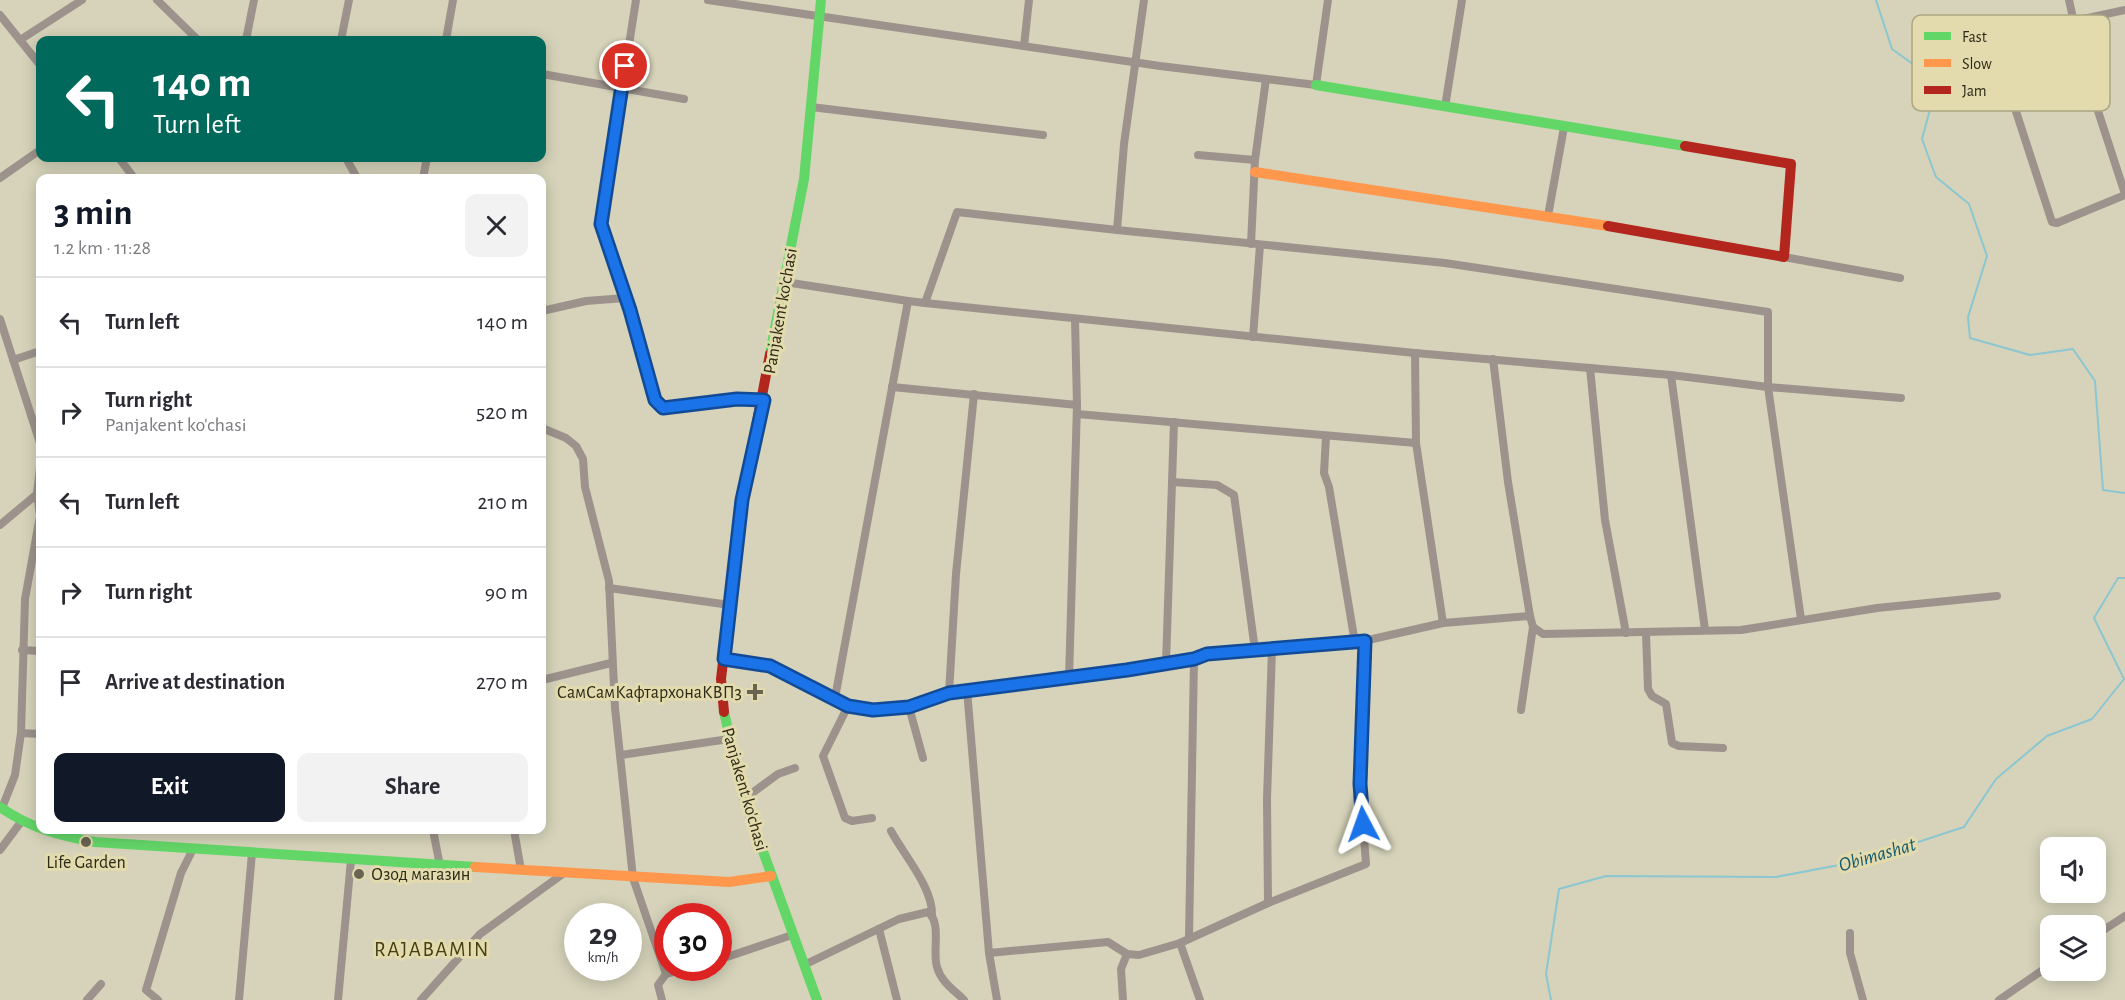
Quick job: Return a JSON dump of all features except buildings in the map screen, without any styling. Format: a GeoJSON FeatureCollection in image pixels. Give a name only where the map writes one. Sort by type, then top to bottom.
{"type":"FeatureCollection","features":[{"type":"Feature","properties":{"kind":"main road","name":"Panjakent ko'chasi"},"geometry":{"type":"LineString","coordinates":[[817,1000],[744,799],[729,739],[722,698],[724,659],[742,500],[764,400],[804,179],[821,0]]}},
{"type":"Feature","properties":{"kind":"main road"},"geometry":{"type":"LineString","coordinates":[[1255,172],[1345,188],[1548,216],[1784,257],[1791,164],[1316,86]]}},
{"type":"Feature","properties":{"kind":"main road"},"geometry":{"type":"LineString","coordinates":[[1,807],[21,822],[36,829]]}},
{"type":"Feature","properties":{"kind":"main road"},"geometry":{"type":"LineString","coordinates":[[48,834],[95,842],[633,878],[729,882],[771,876]]}},
{"type":"Feature","properties":{"kind":"street"},"geometry":{"type":"LineString","coordinates":[[20,40],[82,0]]}},
{"type":"Feature","properties":{"kind":"street"},"geometry":{"type":"LineString","coordinates":[[157,0],[194,36]]}},
{"type":"Feature","properties":{"kind":"street"},"geometry":{"type":"LineString","coordinates":[[247,36],[254,0]]}},
{"type":"Feature","properties":{"kind":"street"},"geometry":{"type":"LineString","coordinates":[[342,36],[349,0]]}},
{"type":"Feature","properties":{"kind":"street"},"geometry":{"type":"LineString","coordinates":[[447,36],[453,0]]}},
{"type":"Feature","properties":{"kind":"street"},"geometry":{"type":"LineString","coordinates":[[636,0],[601,224],[659,406],[663,408],[737,399],[764,400]]}},
{"type":"Feature","properties":{"kind":"street"},"geometry":{"type":"LineString","coordinates":[[708,0],[1316,86],[1328,0]]}},
{"type":"Feature","properties":{"kind":"street"},"geometry":{"type":"LineString","coordinates":[[1023,46],[1029,0]]}},
{"type":"Feature","properties":{"kind":"street"},"geometry":{"type":"LineString","coordinates":[[1117,230],[1144,0]]}},
{"type":"Feature","properties":{"kind":"street"},"geometry":{"type":"LineString","coordinates":[[1445,107],[1462,0]]}},
{"type":"Feature","properties":{"kind":"street"},"geometry":{"type":"LineString","coordinates":[[2069,0],[2073,15]]}},
{"type":"Feature","properties":{"kind":"street"},"geometry":{"type":"LineString","coordinates":[[2102,15],[2125,10]]}},
{"type":"Feature","properties":{"kind":"street"},"geometry":{"type":"LineString","coordinates":[[0,15],[36,60]]}},
{"type":"Feature","properties":{"kind":"street"},"geometry":{"type":"LineString","coordinates":[[546,75],[684,99]]}},
{"type":"Feature","properties":{"kind":"street"},"geometry":{"type":"LineString","coordinates":[[1253,337],[1256,245],[1255,160],[1266,79]]}},
{"type":"Feature","properties":{"kind":"street"},"geometry":{"type":"LineString","coordinates":[[812,107],[1043,135]]}},
{"type":"Feature","properties":{"kind":"street"},"geometry":{"type":"LineString","coordinates":[[2016,111],[2052,222],[2057,223],[2125,194],[2099,111]]}},
{"type":"Feature","properties":{"kind":"street"},"geometry":{"type":"LineString","coordinates":[[1548,216],[1564,127]]}},
{"type":"Feature","properties":{"kind":"street"},"geometry":{"type":"LineString","coordinates":[[0,178],[36,153]]}},
{"type":"Feature","properties":{"kind":"street"},"geometry":{"type":"LineString","coordinates":[[1198,155],[1255,160]]}},
{"type":"Feature","properties":{"kind":"street"},"geometry":{"type":"LineString","coordinates":[[925,303],[957,212],[1445,263],[1768,312],[1768,387],[1801,619]]}},
{"type":"Feature","properties":{"kind":"street"},"geometry":{"type":"LineString","coordinates":[[1784,257],[1900,278]]}},
{"type":"Feature","properties":{"kind":"street"},"geometry":{"type":"LineString","coordinates":[[785,282],[908,301],[1075,320],[1900,398]]}},
{"type":"Feature","properties":{"kind":"street"},"geometry":{"type":"LineString","coordinates":[[546,310],[586,301],[625,298]]}},
{"type":"Feature","properties":{"kind":"street"},"geometry":{"type":"LineString","coordinates":[[835,698],[908,301]]}},
{"type":"Feature","properties":{"kind":"street"},"geometry":{"type":"LineString","coordinates":[[0,319],[36,431]]}},
{"type":"Feature","properties":{"kind":"street"},"geometry":{"type":"LineString","coordinates":[[1075,320],[1077,414],[1416,442]]}},
{"type":"Feature","properties":{"kind":"street"},"geometry":{"type":"LineString","coordinates":[[13,360],[36,352]]}},
{"type":"Feature","properties":{"kind":"street"},"geometry":{"type":"LineString","coordinates":[[1415,353],[1416,442],[1443,623]]}},
{"type":"Feature","properties":{"kind":"street"},"geometry":{"type":"LineString","coordinates":[[1493,359],[1508,482],[1533,627],[1521,710]]}},
{"type":"Feature","properties":{"kind":"street"},"geometry":{"type":"LineString","coordinates":[[1590,368],[1605,519],[1626,633]]}},
{"type":"Feature","properties":{"kind":"street"},"geometry":{"type":"LineString","coordinates":[[1671,375],[1706,630]]}},
{"type":"Feature","properties":{"kind":"street"},"geometry":{"type":"LineString","coordinates":[[892,387],[1077,405]]}},
{"type":"Feature","properties":{"kind":"street"},"geometry":{"type":"LineString","coordinates":[[949,693],[956,574],[974,394]]}},
{"type":"Feature","properties":{"kind":"street"},"geometry":{"type":"LineString","coordinates":[[1069,679],[1077,405]]}},
{"type":"Feature","properties":{"kind":"street"},"geometry":{"type":"LineString","coordinates":[[1166,664],[1174,422]]}},
{"type":"Feature","properties":{"kind":"street"},"geometry":{"type":"LineString","coordinates":[[546,430],[566,438],[576,446],[583,459],[585,487],[609,588],[611,663],[633,878],[654,939]]}},
{"type":"Feature","properties":{"kind":"street"},"geometry":{"type":"LineString","coordinates":[[1326,436],[1324,473],[1329,487],[1355,643]]}},
{"type":"Feature","properties":{"kind":"street"},"geometry":{"type":"LineString","coordinates":[[1172,482],[1217,485],[1234,495],[1255,650]]}},
{"type":"Feature","properties":{"kind":"street"},"geometry":{"type":"LineString","coordinates":[[2,520],[36,495]]}},
{"type":"Feature","properties":{"kind":"street"},"geometry":{"type":"LineString","coordinates":[[1,807],[15,775],[21,733],[25,599],[36,560]]}},
{"type":"Feature","properties":{"kind":"street"},"geometry":{"type":"LineString","coordinates":[[609,588],[730,604]]}},
{"type":"Feature","properties":{"kind":"street"},"geometry":{"type":"LineString","coordinates":[[1533,627],[1543,634],[1741,630],[1801,619],[1997,596]]}},
{"type":"Feature","properties":{"kind":"street"},"geometry":{"type":"LineString","coordinates":[[724,659],[770,666],[789,678],[848,706],[873,710],[909,707],[949,693],[1069,679],[1194,659],[1207,654],[1355,643],[1443,623],[1530,616]]}},
{"type":"Feature","properties":{"kind":"street"},"geometry":{"type":"LineString","coordinates":[[1646,633],[1648,689],[1652,696],[1666,704],[1672,743],[1679,746],[1723,748]]}},
{"type":"Feature","properties":{"kind":"street"},"geometry":{"type":"LineString","coordinates":[[989,953],[1108,942],[1127,954],[1139,955],[1180,943],[1268,903],[1366,864],[1360,784],[1365,641]]}},
{"type":"Feature","properties":{"kind":"street"},"geometry":{"type":"LineString","coordinates":[[1268,903],[1267,799],[1272,649]]}},
{"type":"Feature","properties":{"kind":"street"},"geometry":{"type":"LineString","coordinates":[[22,650],[36,651]]}},
{"type":"Feature","properties":{"kind":"street"},"geometry":{"type":"LineString","coordinates":[[1189,938],[1194,659]]}},
{"type":"Feature","properties":{"kind":"street"},"geometry":{"type":"LineString","coordinates":[[546,679],[611,663]]}},
{"type":"Feature","properties":{"kind":"street"},"geometry":{"type":"LineString","coordinates":[[967,690],[989,953],[998,1000]]}},
{"type":"Feature","properties":{"kind":"street"},"geometry":{"type":"LineString","coordinates":[[848,706],[823,756],[845,818],[852,821],[872,818]]}},
{"type":"Feature","properties":{"kind":"street"},"geometry":{"type":"LineString","coordinates":[[909,707],[923,758]]}},
{"type":"Feature","properties":{"kind":"street"},"geometry":{"type":"LineString","coordinates":[[21,733],[36,734]]}},
{"type":"Feature","properties":{"kind":"street"},"geometry":{"type":"LineString","coordinates":[[621,755],[729,739]]}},
{"type":"Feature","properties":{"kind":"street"},"geometry":{"type":"LineString","coordinates":[[744,799],[778,774],[795,768]]}},
{"type":"Feature","properties":{"kind":"street"},"geometry":{"type":"LineString","coordinates":[[0,850],[21,822]]}},
{"type":"Feature","properties":{"kind":"street"},"geometry":{"type":"LineString","coordinates":[[891,831],[926,888],[935,921],[937,967],[943,981],[964,1000]]}},
{"type":"Feature","properties":{"kind":"street"},"geometry":{"type":"LineString","coordinates":[[434,834],[440,866]]}},
{"type":"Feature","properties":{"kind":"street"},"geometry":{"type":"LineString","coordinates":[[515,834],[521,870]]}},
{"type":"Feature","properties":{"kind":"street"},"geometry":{"type":"LineString","coordinates":[[158,1000],[146,990],[181,873],[193,849]]}},
{"type":"Feature","properties":{"kind":"street"},"geometry":{"type":"LineString","coordinates":[[239,1000],[252,853]]}},
{"type":"Feature","properties":{"kind":"street"},"geometry":{"type":"LineString","coordinates":[[338,1000],[351,860]]}},
{"type":"Feature","properties":{"kind":"street"},"geometry":{"type":"LineString","coordinates":[[421,1000],[480,934],[564,873]]}},
{"type":"Feature","properties":{"kind":"street"},"geometry":{"type":"LineString","coordinates":[[804,964],[879,928],[925,912],[932,915]]}},
{"type":"Feature","properties":{"kind":"street"},"geometry":{"type":"LineString","coordinates":[[2106,928],[2125,916]]}},
{"type":"Feature","properties":{"kind":"street"},"geometry":{"type":"LineString","coordinates":[[879,928],[897,1000]]}},
{"type":"Feature","properties":{"kind":"street"},"geometry":{"type":"LineString","coordinates":[[1850,933],[1850,953],[1858,972],[1863,1000]]}},
{"type":"Feature","properties":{"kind":"street"},"geometry":{"type":"LineString","coordinates":[[732,955],[792,935]]}},
{"type":"Feature","properties":{"kind":"street"},"geometry":{"type":"LineString","coordinates":[[1180,943],[1200,1000]]}},
{"type":"Feature","properties":{"kind":"street"},"geometry":{"type":"LineString","coordinates":[[1123,1000],[1121,969],[1127,954]]}},
{"type":"Feature","properties":{"kind":"street"},"geometry":{"type":"LineString","coordinates":[[1999,1000],[2040,973]]}},
{"type":"Feature","properties":{"kind":"street"},"geometry":{"type":"LineString","coordinates":[[661,981],[658,985],[662,1000]]}},
{"type":"Feature","properties":{"kind":"street"},"geometry":{"type":"LineString","coordinates":[[87,1000],[101,984]]}},
{"type":"Feature","properties":{"kind":"waterway","name":"Obimashat"},"geometry":{"type":"LineString","coordinates":[[1876,0],[1892,49],[1912,63]]}},
{"type":"Feature","properties":{"kind":"waterway","name":"Obimashat"},"geometry":{"type":"LineString","coordinates":[[1930,111],[1922,139],[1936,177],[1969,204],[1987,256],[1968,317],[1970,338],[2030,355],[2073,349],[2095,381],[2103,490],[2125,493]]}},
{"type":"Feature","properties":{"kind":"waterway","name":"Obimashat"},"geometry":{"type":"LineString","coordinates":[[1551,1000],[1546,974],[1559,889],[1606,876],[1776,877],[1860,861],[1964,827],[1996,779],[2047,736],[2092,719],[2124,679],[2094,618],[2118,578],[2125,578]]}},
{"type":"Feature","properties":{"kind":"traffic: fast"},"geometry":{"type":"LineString","coordinates":[[770,354],[804,179],[821,0]]}},
{"type":"Feature","properties":{"kind":"traffic: fast"},"geometry":{"type":"LineString","coordinates":[[1316,85],[1685,146]]}},
{"type":"Feature","properties":{"kind":"traffic: fast"},"geometry":{"type":"LineString","coordinates":[[724,712],[744,799],[817,1000]]}},
{"type":"Feature","properties":{"kind":"traffic: fast"},"geometry":{"type":"LineString","coordinates":[[0,807],[36,826]]}},
{"type":"Feature","properties":{"kind":"traffic: fast"},"geometry":{"type":"LineString","coordinates":[[60,834],[95,842],[475,867]]}},
{"type":"Feature","properties":{"kind":"traffic: slow"},"geometry":{"type":"LineString","coordinates":[[1255,172],[1608,226]]}},
{"type":"Feature","properties":{"kind":"traffic: slow"},"geometry":{"type":"LineString","coordinates":[[475,867],[729,882],[771,876]]}},
{"type":"Feature","properties":{"kind":"traffic: jam"},"geometry":{"type":"LineString","coordinates":[[1608,226],[1784,257],[1791,164],[1685,146]]}},
{"type":"Feature","properties":{"kind":"traffic: jam"},"geometry":{"type":"LineString","coordinates":[[724,712],[721,679],[742,500],[770,354]]}},
{"type":"Feature","properties":{"kind":"place","name":"СамСамКафтархонаКВП3"},"geometry":{"type":"Point","coordinates":[755,692]}},
{"type":"Feature","properties":{"kind":"place","name":"Life Garden"},"geometry":{"type":"Point","coordinates":[86,842]}},
{"type":"Feature","properties":{"kind":"place","name":"Озод магазин"},"geometry":{"type":"Point","coordinates":[359,874]}},
{"type":"Feature","properties":{"kind":"district","name":"RAJABAMIN"},"geometry":{"type":"Point","coordinates":[432,949]}},
{"type":"Feature","properties":{"kind":"route"},"geometry":{"type":"LineString","coordinates":[[625,66],[601,224],[630,310],[655,400],[663,408],[737,399],[764,400],[742,500],[724,659],[770,666],[789,678],[848,706],[873,710],[909,707],[949,693],[1069,679],[1194,659],[1207,654],[1332,646],[1365,641],[1360,784],[1363,824]]}}]}
